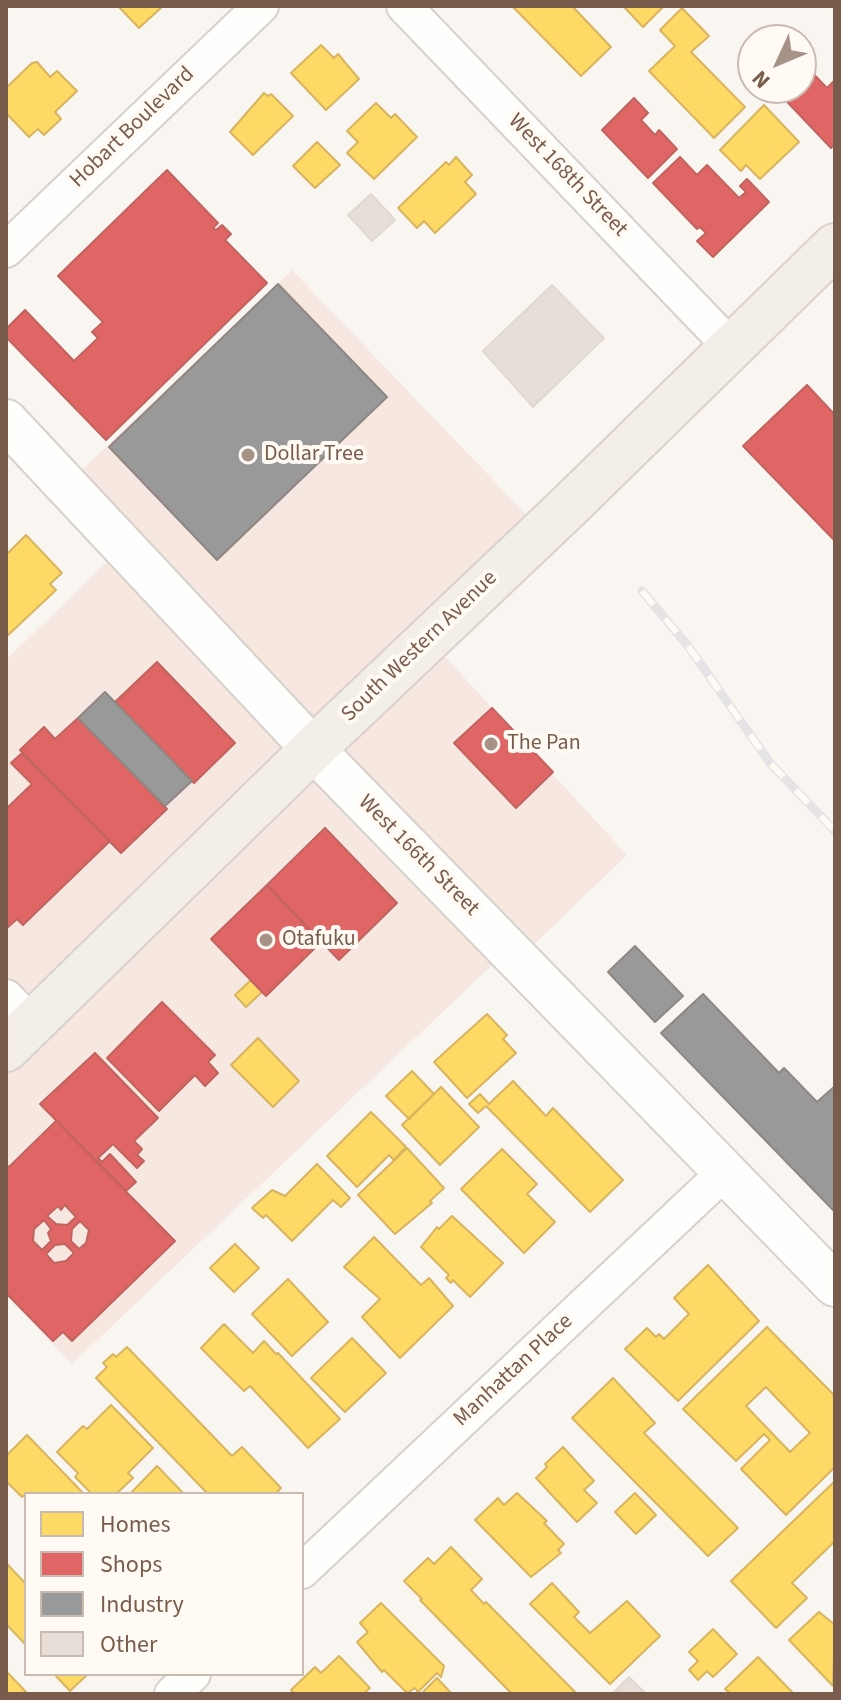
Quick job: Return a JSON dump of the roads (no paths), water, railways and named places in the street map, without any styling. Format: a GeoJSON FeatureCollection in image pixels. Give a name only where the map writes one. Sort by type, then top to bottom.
{"type":"FeatureCollection","features":[{"type":"Feature","properties":{"kind":"main road","name":"South Western Avenue"},"geometry":{"type":"LineString","coordinates":[[15,1023],[313,749],[567,508],[835,246]]}},
{"type":"Feature","properties":{"kind":"street","name":"Hobart Boulevard"},"geometry":{"type":"LineString","coordinates":[[6,250],[261,6]]}},
{"type":"Feature","properties":{"kind":"street","name":"West 168th Street"},"geometry":{"type":"LineString","coordinates":[[404,6],[730,346]]}},
{"type":"Feature","properties":{"kind":"street","name":"West 166th Street"},"geometry":{"type":"LineString","coordinates":[[6,421],[313,749],[835,1285]]}},
{"type":"Feature","properties":{"kind":"street","name":"Manhattan Place"},"geometry":{"type":"LineString","coordinates":[[304,1569],[726,1171]]}},
{"type":"Feature","properties":{"kind":"street"},"geometry":{"type":"LineString","coordinates":[[172,1694],[191,1676]]}},
{"type":"Feature","properties":{"kind":"railway"},"geometry":{"type":"LineString","coordinates":[[642,591],[688,646],[770,763],[835,831]]}},
{"type":"Feature","properties":{"kind":"place","name":"Dollar Tree"},"geometry":{"type":"Point","coordinates":[248,455]}},
{"type":"Feature","properties":{"kind":"place","name":"The Pan"},"geometry":{"type":"Point","coordinates":[491,744]}},
{"type":"Feature","properties":{"kind":"place","name":"Otafuku"},"geometry":{"type":"Point","coordinates":[266,940]}}]}
